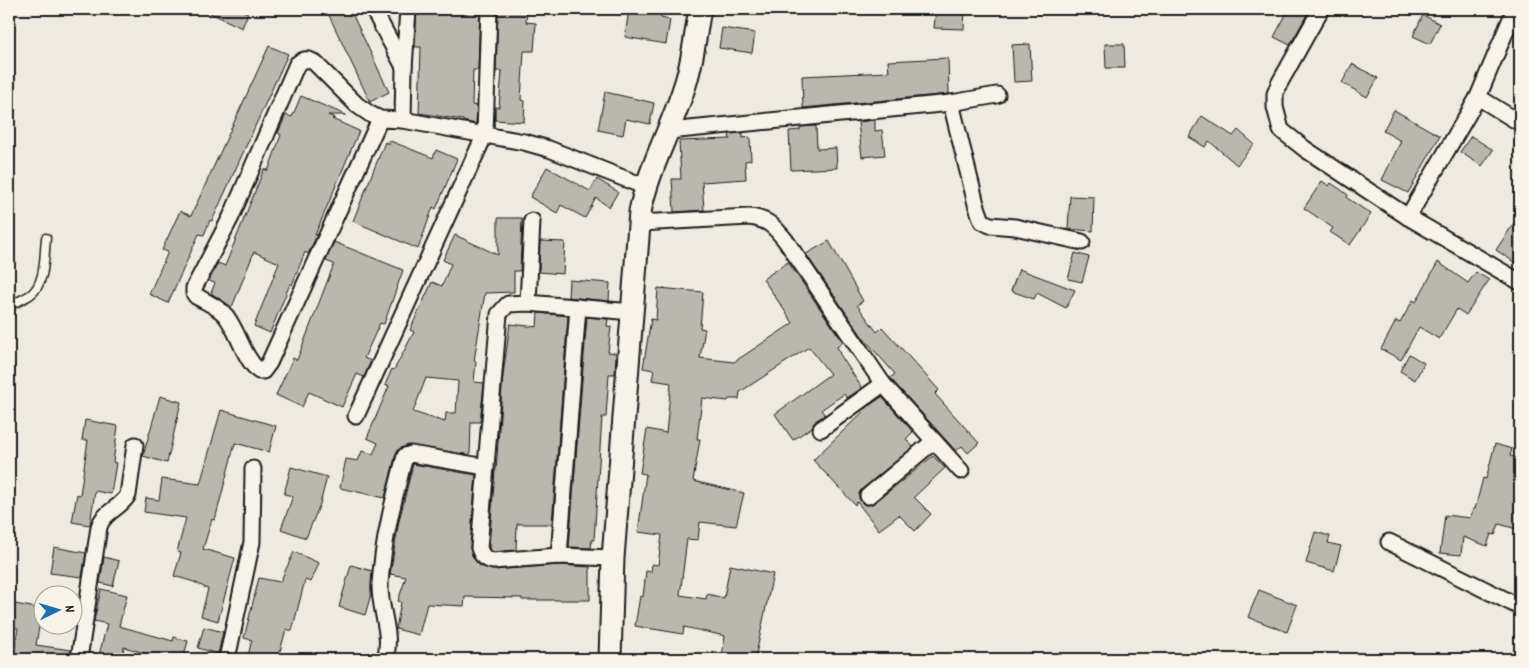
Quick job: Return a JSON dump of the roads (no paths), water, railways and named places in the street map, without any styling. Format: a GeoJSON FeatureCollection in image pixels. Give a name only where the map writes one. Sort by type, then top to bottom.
{"type":"FeatureCollection","features":[{"type":"Feature","properties":{"kind":"street"},"geometry":{"type":"LineString","coordinates":[[373,9],[404,68]]}},
{"type":"Feature","properties":{"kind":"street"},"geometry":{"type":"LineString","coordinates":[[404,120],[404,68],[408,9]]}},
{"type":"Feature","properties":{"kind":"street"},"geometry":{"type":"LineString","coordinates":[[356,416],[485,134],[489,9]]}},
{"type":"Feature","properties":{"kind":"street"},"geometry":{"type":"LineString","coordinates":[[610,659],[613,558],[639,223],[646,187],[685,86],[700,9]]}},
{"type":"Feature","properties":{"kind":"street"},"geometry":{"type":"LineString","coordinates":[[1321,9],[1275,94],[1275,107],[1282,130],[1305,149],[1408,217],[1520,282]]}},
{"type":"Feature","properties":{"kind":"street"},"geometry":{"type":"LineString","coordinates":[[1408,217],[1478,96],[1515,9]]}},
{"type":"Feature","properties":{"kind":"street"},"geometry":{"type":"LineString","coordinates":[[380,119],[269,362],[263,370],[259,371],[240,343],[226,315],[196,296],[194,288],[231,217],[298,64],[303,60],[311,60],[357,105],[380,119],[404,120],[485,134],[549,149],[646,187]]}},
{"type":"Feature","properties":{"kind":"street"},"geometry":{"type":"LineString","coordinates":[[669,131],[951,103],[998,95]]}},
{"type":"Feature","properties":{"kind":"street"},"geometry":{"type":"LineString","coordinates":[[1478,96],[1520,123]]}},
{"type":"Feature","properties":{"kind":"street"},"geometry":{"type":"LineString","coordinates":[[951,103],[982,221],[990,225],[1015,227],[1082,242]]}},
{"type":"Feature","properties":{"kind":"street"},"geometry":{"type":"LineString","coordinates":[[639,223],[749,217],[764,219],[769,222],[786,240],[883,384],[961,471]]}},
{"type":"Feature","properties":{"kind":"street"},"geometry":{"type":"LineString","coordinates":[[528,303],[532,221]]}},
{"type":"Feature","properties":{"kind":"street"},"geometry":{"type":"LineString","coordinates":[[613,558],[559,556],[493,560],[486,559],[479,548],[499,314],[508,304],[528,303],[632,312]]}},
{"type":"Feature","properties":{"kind":"street"},"geometry":{"type":"LineString","coordinates":[[559,556],[578,307]]}},
{"type":"Feature","properties":{"kind":"street"},"geometry":{"type":"LineString","coordinates":[[821,429],[883,384]]}},
{"type":"Feature","properties":{"kind":"street"},"geometry":{"type":"LineString","coordinates":[[868,496],[934,441]]}},
{"type":"Feature","properties":{"kind":"street"},"geometry":{"type":"LineString","coordinates":[[79,659],[99,527],[103,518],[127,498],[135,444]]}},
{"type":"Feature","properties":{"kind":"street"},"geometry":{"type":"LineString","coordinates":[[385,659],[387,638],[380,585],[389,516],[406,456],[411,454],[486,467]]}},
{"type":"Feature","properties":{"kind":"street"},"geometry":{"type":"LineString","coordinates":[[227,659],[252,542],[253,469]]}},
{"type":"Feature","properties":{"kind":"street"},"geometry":{"type":"LineString","coordinates":[[1389,542],[1520,606]]}},
{"type":"Feature","properties":{"kind":"lane"},"geometry":{"type":"LineString","coordinates":[[9,306],[32,294],[37,288],[41,280],[46,238]]}}]}
